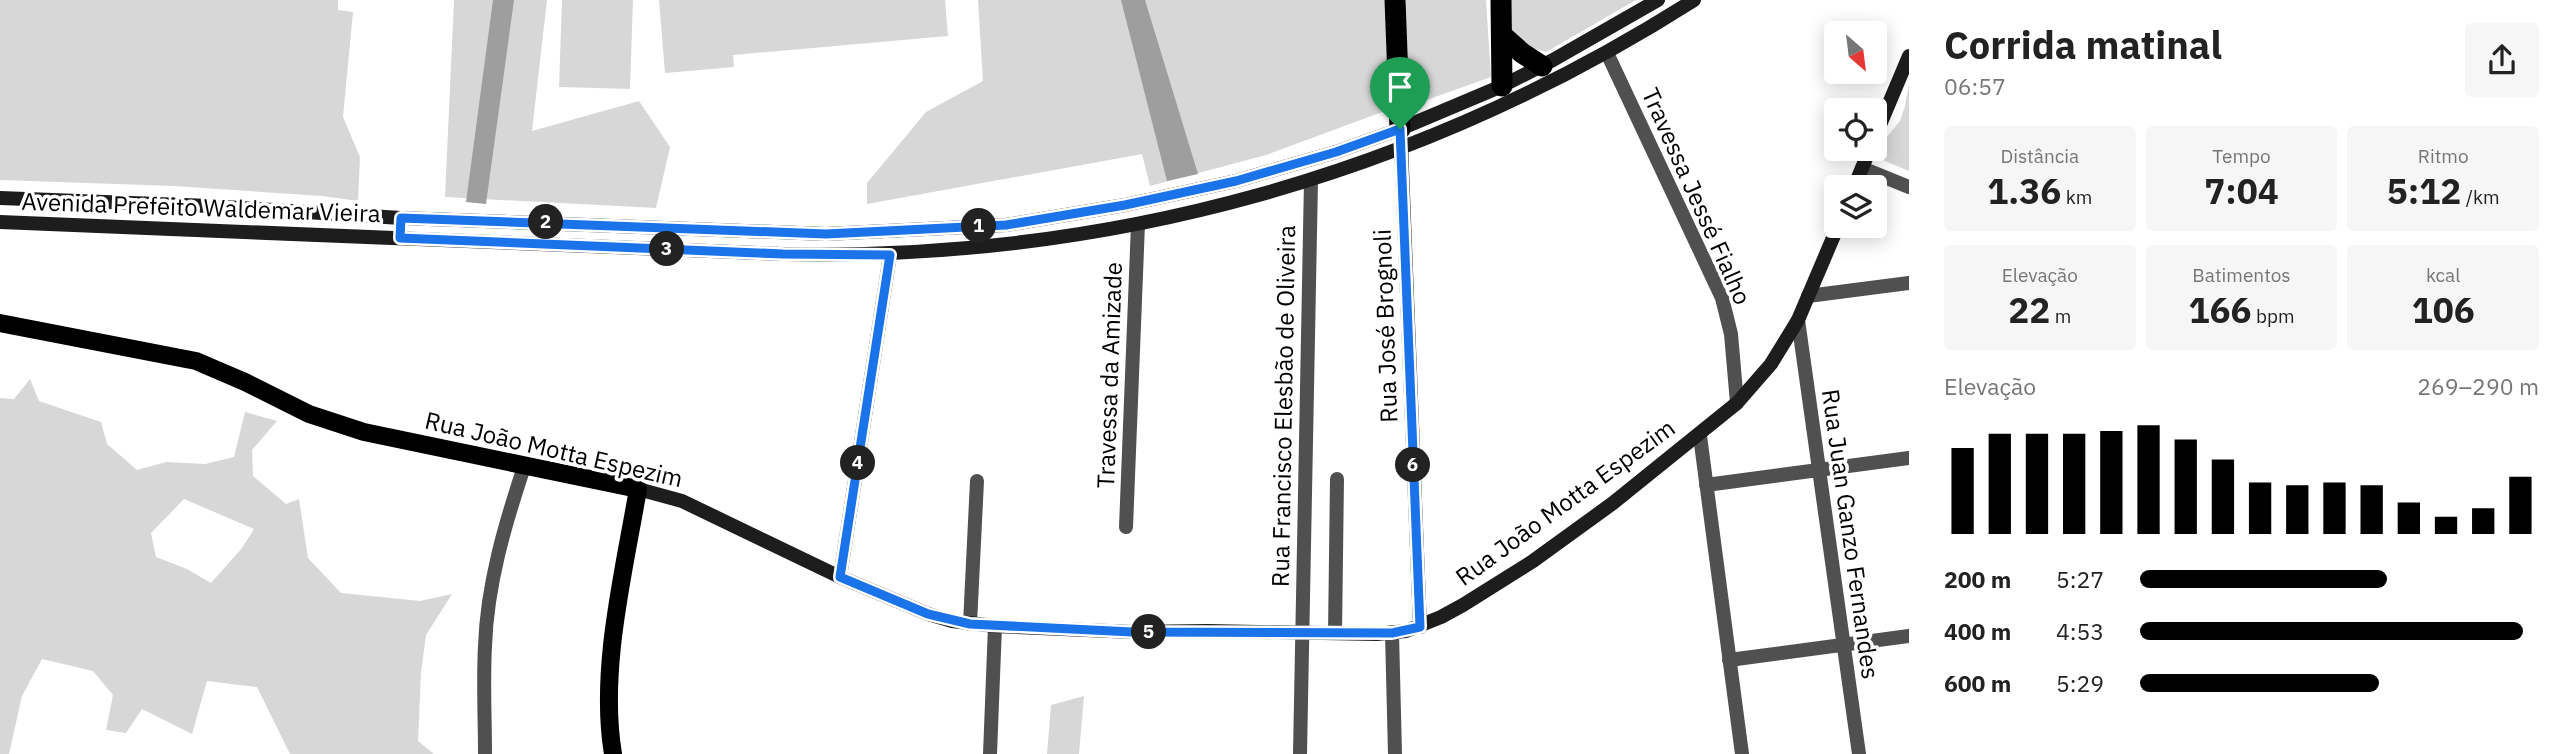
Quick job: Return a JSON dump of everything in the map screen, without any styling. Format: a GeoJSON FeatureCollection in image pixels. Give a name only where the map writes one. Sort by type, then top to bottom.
{"type":"FeatureCollection","features":[{"type":"Feature","properties":{"kind":"highway"},"geometry":{"type":"LineString","coordinates":[[1395,0],[1401,139]]}},
{"type":"Feature","properties":{"kind":"highway"},"geometry":{"type":"LineString","coordinates":[[1501,0],[1502,86]]}},
{"type":"Feature","properties":{"kind":"highway"},"geometry":{"type":"LineString","coordinates":[[1503,36],[1542,66]]}},
{"type":"Feature","properties":{"kind":"main road","name":"Avenida Prefeito Waldemar Vieira"},"geometry":{"type":"LineString","coordinates":[[0,222],[783,254],[890,255],[975,249],[1138,224],[1311,180],[1401,139],[1542,66],[1658,0]]}},
{"type":"Feature","properties":{"kind":"main road","name":"Avenida Prefeito Waldemar Vieira"},"geometry":{"type":"LineString","coordinates":[[0,198],[210,206],[401,218],[826,234],[1006,225],[1093,211],[1236,181],[1336,152],[1401,139],[1500,108],[1607,53],[1672,6],[1694,0]]}},
{"type":"Feature","properties":{"kind":"main road"},"geometry":{"type":"LineString","coordinates":[[1887,108],[1909,56]]}},
{"type":"Feature","properties":{"kind":"main road"},"geometry":{"type":"LineString","coordinates":[[1500,108],[1502,86]]}},
{"type":"Feature","properties":{"kind":"main road","name":"Rua José Brognoli"},"geometry":{"type":"LineString","coordinates":[[1401,139],[1420,627]]}},
{"type":"Feature","properties":{"kind":"main road"},"geometry":{"type":"LineString","coordinates":[[1859,175],[1865,161]]}},
{"type":"Feature","properties":{"kind":"main road"},"geometry":{"type":"LineString","coordinates":[[400,238],[401,218]]}},
{"type":"Feature","properties":{"kind":"main road"},"geometry":{"type":"LineString","coordinates":[[974,226],[975,249]]}},
{"type":"Feature","properties":{"kind":"main road","name":"Rua João Motta Espezim"},"geometry":{"type":"LineString","coordinates":[[0,323],[197,361],[309,414],[337,424],[524,467],[638,489],[682,501],[840,577],[928,614],[970,624],[1132,632],[1392,633],[1420,627],[1463,605],[1533,561],[1700,436],[1737,403],[1771,364],[1798,320],[1833,238]]}},
{"type":"Feature","properties":{"kind":"main road"},"geometry":{"type":"LineString","coordinates":[[613,754],[609,732],[610,675],[638,489]]}},
{"type":"Feature","properties":{"kind":"street","name":"Travessa Jessé Fialho"},"geometry":{"type":"LineString","coordinates":[[1607,53],[1722,298],[1731,334],[1737,403]]}},
{"type":"Feature","properties":{"kind":"street"},"geometry":{"type":"LineString","coordinates":[[1862,168],[1909,187]]}},
{"type":"Feature","properties":{"kind":"street","name":"Rua Francisco Elesbão de Oliveira"},"geometry":{"type":"LineString","coordinates":[[1300,754],[1311,180]]}},
{"type":"Feature","properties":{"kind":"street","name":"Travessa da Amizade"},"geometry":{"type":"LineString","coordinates":[[1126,527],[1138,224]]}},
{"type":"Feature","properties":{"kind":"street"},"geometry":{"type":"LineString","coordinates":[[840,577],[890,255]]}},
{"type":"Feature","properties":{"kind":"street"},"geometry":{"type":"LineString","coordinates":[[1808,296],[1909,283]]}},
{"type":"Feature","properties":{"kind":"street","name":"Rua Juan Ganzo Fernandes"},"geometry":{"type":"LineString","coordinates":[[1798,320],[1859,754]]}},
{"type":"Feature","properties":{"kind":"street"},"geometry":{"type":"LineString","coordinates":[[1700,436],[1742,754]]}},
{"type":"Feature","properties":{"kind":"street"},"geometry":{"type":"LineString","coordinates":[[1706,485],[1909,458]]}},
{"type":"Feature","properties":{"kind":"street"},"geometry":{"type":"LineString","coordinates":[[485,754],[487,620],[502,541],[524,467]]}},
{"type":"Feature","properties":{"kind":"street"},"geometry":{"type":"LineString","coordinates":[[1335,633],[1336,479]]}},
{"type":"Feature","properties":{"kind":"street"},"geometry":{"type":"LineString","coordinates":[[970,624],[977,481]]}},
{"type":"Feature","properties":{"kind":"street"},"geometry":{"type":"LineString","coordinates":[[990,754],[995,626]]}},
{"type":"Feature","properties":{"kind":"street"},"geometry":{"type":"LineString","coordinates":[[1392,633],[1395,754]]}},
{"type":"Feature","properties":{"kind":"street"},"geometry":{"type":"LineString","coordinates":[[1729,660],[1909,636]]}},
{"type":"Feature","properties":{"kind":"shaded area"},"geometry":{"type":"Polygon","coordinates":[[[0,0],[338,0],[338,10],[353,12],[343,117],[360,157],[358,201],[174,186],[0,180],[0,0]]]}},
{"type":"Feature","properties":{"kind":"shaded area"},"geometry":{"type":"Polygon","coordinates":[[[454,0],[547,0],[532,131],[639,101],[670,147],[656,208],[445,197],[454,0]]]}},
{"type":"Feature","properties":{"kind":"shaded area"},"geometry":{"type":"Polygon","coordinates":[[[493,0],[514,0],[486,204],[466,202],[493,0]]]}},
{"type":"Feature","properties":{"kind":"shaded area"},"geometry":{"type":"Polygon","coordinates":[[[562,0],[633,0],[630,89],[559,87],[562,0]]]}},
{"type":"Feature","properties":{"kind":"shaded area"},"geometry":{"type":"Polygon","coordinates":[[[659,0],[945,0],[948,36],[733,55],[734,67],[665,73],[659,0]]]}},
{"type":"Feature","properties":{"kind":"shaded area"},"geometry":{"type":"Polygon","coordinates":[[[978,0],[1387,0],[1393,108],[1266,155],[1150,186],[1142,154],[867,204],[867,183],[926,112],[983,81],[978,0]]]}},
{"type":"Feature","properties":{"kind":"shaded area"},"geometry":{"type":"Polygon","coordinates":[[[1121,0],[1145,0],[1198,174],[1167,181],[1121,0]]]}},
{"type":"Feature","properties":{"kind":"shaded area"},"geometry":{"type":"Polygon","coordinates":[[[1405,0],[1486,0],[1491,77],[1410,106],[1405,0]]]}},
{"type":"Feature","properties":{"kind":"shaded area"},"geometry":{"type":"Polygon","coordinates":[[[1506,0],[1636,0],[1546,52],[1517,43],[1507,27],[1506,0]]]}},
{"type":"Feature","properties":{"kind":"shaded area"},"geometry":{"type":"Polygon","coordinates":[[[1909,84],[1909,171],[1885,161],[1887,137],[1900,121],[1909,84]]]}},
{"type":"Feature","properties":{"kind":"shaded area"},"geometry":{"type":"Polygon","coordinates":[[[30,379],[39,401],[101,422],[107,444],[137,470],[166,462],[205,464],[234,457],[245,412],[277,421],[252,450],[253,476],[286,504],[299,499],[308,558],[341,593],[420,601],[452,594],[426,635],[421,673],[418,741],[434,754],[290,754],[257,687],[207,681],[192,734],[142,709],[126,733],[106,730],[113,695],[93,671],[42,659],[22,696],[9,754],[0,754],[0,398],[14,399],[30,379]],[[184,499],[151,533],[156,557],[187,569],[211,583],[242,548],[254,529],[184,499]]]}},
{"type":"Feature","properties":{"kind":"shaded area"},"geometry":{"type":"Polygon","coordinates":[[[1084,696],[1079,754],[1047,754],[1051,705],[1084,696]]]}},
{"type":"Feature","properties":{"kind":"route"},"geometry":{"type":"LineString","coordinates":[[1400,129],[1420,627],[1392,633],[1132,632],[970,624],[928,614],[840,577],[890,255],[783,254],[400,238],[401,218],[674,226],[826,234],[1006,225],[1125,205],[1236,181],[1336,152],[1400,129]]}}]}
